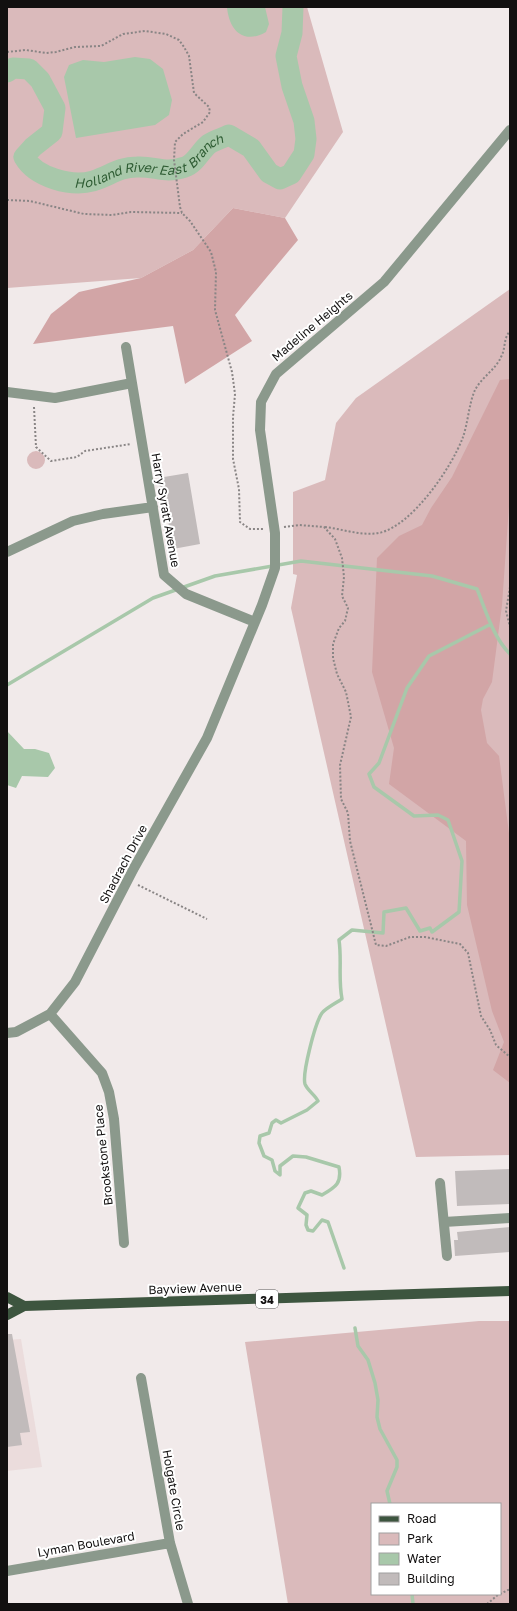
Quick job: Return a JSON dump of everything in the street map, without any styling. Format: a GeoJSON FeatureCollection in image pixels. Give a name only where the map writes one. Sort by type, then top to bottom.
{"type":"FeatureCollection","features":[{"type":"Feature","properties":{"kind":"main road","name":"Bayview Avenue"},"geometry":{"type":"LineString","coordinates":[[7,1315],[24,1306],[510,1291]]}},
{"type":"Feature","properties":{"kind":"main road","name":"Bayview Avenue"},"geometry":{"type":"LineString","coordinates":[[7,1297],[24,1306]]}},
{"type":"Feature","properties":{"kind":"street","name":"Madeline Heights"},"geometry":{"type":"LineString","coordinates":[[232,678],[276,568],[275,526],[260,430],[261,402],[276,374],[384,282],[510,130]]}},
{"type":"Feature","properties":{"kind":"street","name":"Harry Syratt Avenue"},"geometry":{"type":"LineString","coordinates":[[126,347],[164,575],[186,594],[255,622]]}},
{"type":"Feature","properties":{"kind":"street"},"geometry":{"type":"LineString","coordinates":[[7,392],[55,398],[132,383]]}},
{"type":"Feature","properties":{"kind":"street"},"geometry":{"type":"LineString","coordinates":[[7,552],[73,521],[103,514],[153,507]]}},
{"type":"Feature","properties":{"kind":"street","name":"Shadrach Drive"},"geometry":{"type":"LineString","coordinates":[[7,1034],[16,1032],[50,1014],[75,982],[128,881],[207,738],[232,678]]}},
{"type":"Feature","properties":{"kind":"street","name":"Brookstone Place"},"geometry":{"type":"LineString","coordinates":[[50,1014],[102,1073],[109,1092],[114,1119],[124,1243]]}},
{"type":"Feature","properties":{"kind":"street"},"geometry":{"type":"LineString","coordinates":[[440,1183],[448,1256]]}},
{"type":"Feature","properties":{"kind":"street"},"geometry":{"type":"LineString","coordinates":[[444,1222],[510,1218]]}},
{"type":"Feature","properties":{"kind":"street","name":"Holgate Circle"},"geometry":{"type":"LineString","coordinates":[[141,1378],[170,1543],[188,1604]]}},
{"type":"Feature","properties":{"kind":"street","name":"Lyman Boulevard"},"geometry":{"type":"LineString","coordinates":[[7,1571],[170,1543]]}},
{"type":"Feature","properties":{"kind":"path"},"geometry":{"type":"LineString","coordinates":[[7,52],[26,50],[46,53],[75,47],[90,48],[101,46],[123,34],[145,31],[166,34],[179,40],[189,56],[194,93],[209,107],[210,112],[203,122],[183,134],[175,142],[174,160],[182,214]]}},
{"type":"Feature","properties":{"kind":"path"},"geometry":{"type":"LineString","coordinates":[[7,200],[30,202],[84,214],[112,215],[131,212],[182,214],[190,221],[210,252],[216,272],[215,310],[232,372],[235,394],[233,417],[233,459],[239,489],[240,522],[250,529],[269,528]]}},
{"type":"Feature","properties":{"kind":"path"},"geometry":{"type":"LineString","coordinates":[[277,528],[300,525],[361,533],[380,533],[400,524],[412,514],[443,475],[452,460],[462,439],[474,392],[480,382],[502,357],[504,343],[510,331]]}},
{"type":"Feature","properties":{"kind":"path"},"geometry":{"type":"LineString","coordinates":[[34,395],[36,447],[52,461],[77,457],[85,451],[142,442]]}},
{"type":"Feature","properties":{"kind":"path"},"geometry":{"type":"LineString","coordinates":[[324,527],[335,539],[342,558],[344,574],[342,596],[348,608],[346,621],[338,628],[333,644],[333,658],[337,674],[348,697],[352,717],[340,765],[340,799],[348,814],[350,841],[374,940],[376,945],[386,946],[410,937],[460,944],[468,953],[481,1016],[490,1030],[496,1045],[510,1057]]}},
{"type":"Feature","properties":{"kind":"path"},"geometry":{"type":"LineString","coordinates":[[510,587],[506,611],[510,627]]}},
{"type":"Feature","properties":{"kind":"path"},"geometry":{"type":"LineString","coordinates":[[128,881],[207,919]]}},
{"type":"Feature","properties":{"kind":"path"},"geometry":{"type":"LineString","coordinates":[[501,1594],[510,1589]]}},
{"type":"Feature","properties":{"kind":"path"},"geometry":{"type":"LineString","coordinates":[[487,1604],[499,1595]]}},
{"type":"Feature","properties":{"kind":"shaded area"},"geometry":{"type":"Polygon","coordinates":[[[233,208],[285,218],[298,240],[235,315],[252,341],[185,384],[173,326],[33,344],[51,314],[79,292],[141,278],[193,250],[233,208]]]}},
{"type":"Feature","properties":{"kind":"shaded area"},"geometry":{"type":"Polygon","coordinates":[[[510,379],[510,492],[502,605],[492,682],[483,699],[481,710],[487,743],[499,756],[510,841],[510,1083],[493,1070],[504,1042],[492,1011],[467,905],[466,841],[389,784],[394,748],[372,672],[377,558],[399,536],[422,525],[431,508],[452,477],[500,380],[510,379]]]}},
{"type":"Feature","properties":{"kind":"shaded area"},"geometry":{"type":"Polygon","coordinates":[[[21,1339],[42,1467],[7,1471],[7,1340],[21,1339]]]}},
{"type":"Feature","properties":{"kind":"green space"},"geometry":{"type":"Polygon","coordinates":[[[7,7],[307,7],[343,132],[285,218],[233,208],[193,250],[141,278],[7,288],[7,7]]]}},
{"type":"Feature","properties":{"kind":"green space"},"geometry":{"type":"Polygon","coordinates":[[[510,289],[510,1155],[416,1157],[291,608],[297,575],[293,574],[293,492],[325,480],[336,423],[356,398],[510,289]]]}},
{"type":"Feature","properties":{"kind":"green space"},"geometry":{"type":"Polygon","coordinates":[[[32,451],[40,451],[45,456],[43,467],[40,469],[32,469],[27,464],[27,456],[32,451]]]}},
{"type":"Feature","properties":{"kind":"green space"},"geometry":{"type":"Polygon","coordinates":[[[479,1321],[510,1321],[510,1604],[288,1604],[245,1342],[479,1321]]]}},
{"type":"Feature","properties":{"kind":"water"},"geometry":{"type":"Polygon","coordinates":[[[227,7],[265,7],[269,24],[266,32],[258,36],[250,37],[239,33],[231,22],[227,7]]]}},
{"type":"Feature","properties":{"kind":"water"},"geometry":{"type":"Polygon","coordinates":[[[135,57],[150,59],[163,69],[172,100],[169,115],[155,125],[76,138],[64,77],[69,65],[83,60],[104,62],[135,57]]]}},
{"type":"Feature","properties":{"kind":"water"},"geometry":{"type":"Polygon","coordinates":[[[7,731],[24,749],[35,749],[49,753],[55,768],[48,777],[22,776],[16,788],[7,785],[7,731]]]}},
{"type":"Feature","properties":{"kind":"building"},"geometry":{"type":"Polygon","coordinates":[[[188,473],[200,544],[173,549],[162,487],[160,487],[158,478],[188,473]]]}},
{"type":"Feature","properties":{"kind":"building"},"geometry":{"type":"Polygon","coordinates":[[[510,1169],[510,1204],[457,1206],[455,1171],[510,1169]]]}},
{"type":"Feature","properties":{"kind":"building"},"geometry":{"type":"Polygon","coordinates":[[[510,1227],[510,1252],[455,1256],[454,1240],[458,1240],[457,1232],[510,1227]]]}},
{"type":"Feature","properties":{"kind":"building"},"geometry":{"type":"Polygon","coordinates":[[[7,1334],[12,1334],[30,1432],[20,1433],[22,1445],[7,1447],[7,1334]]]}},
{"type":"Feature","properties":{"kind":"waterway","name":"Holland River East Branch"},"geometry":{"type":"LineString","coordinates":[[7,72],[13,68],[29,69],[40,80],[55,108],[52,132],[33,147],[24,157],[37,170],[55,179],[65,182],[84,183],[130,167],[166,170],[178,169],[192,163],[209,144],[229,135],[251,148],[269,173],[280,179],[291,174],[304,154],[306,139],[304,121],[292,86],[286,56],[292,33],[293,7]]}},
{"type":"Feature","properties":{"kind":"waterway"},"geometry":{"type":"LineString","coordinates":[[7,685],[153,598],[215,576],[301,561],[432,576],[477,589],[494,632],[510,654]]}},
{"type":"Feature","properties":{"kind":"waterway"},"geometry":{"type":"LineString","coordinates":[[344,1268],[328,1222],[322,1220],[313,1231],[308,1230],[306,1225],[307,1215],[298,1208],[305,1193],[311,1191],[322,1195],[331,1190],[339,1181],[339,1167],[306,1157],[293,1156],[280,1166],[280,1175],[275,1171],[272,1160],[264,1156],[259,1143],[260,1136],[269,1133],[272,1123],[276,1120],[281,1123],[307,1110],[318,1101],[305,1084],[305,1070],[316,1027],[322,1013],[342,999],[340,984],[339,940],[352,930],[383,933],[384,912],[406,908],[420,931],[430,928],[432,932],[459,912],[462,861],[448,820],[438,815],[414,816],[374,787],[369,774],[379,763],[407,688],[429,656],[491,624]]}},
{"type":"Feature","properties":{"kind":"waterway"},"geometry":{"type":"LineString","coordinates":[[355,1328],[358,1346],[368,1360],[375,1383],[378,1400],[377,1417],[380,1429],[397,1460],[397,1467],[387,1491],[390,1503]]}},
{"type":"Feature","properties":{"kind":"waterway"},"geometry":{"type":"LineString","coordinates":[[412,1595],[413,1604]]}}]}
